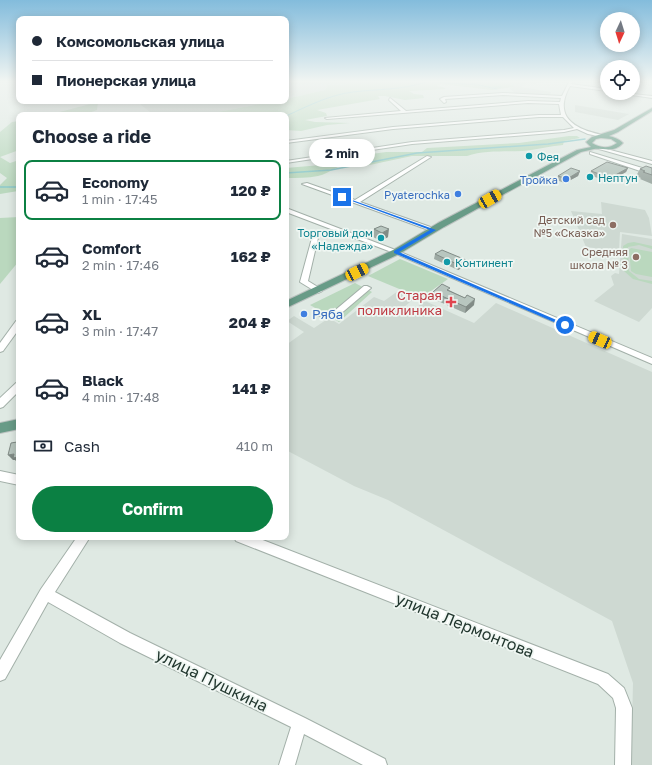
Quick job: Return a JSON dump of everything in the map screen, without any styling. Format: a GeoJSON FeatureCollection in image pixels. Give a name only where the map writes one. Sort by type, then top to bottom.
{"type":"FeatureCollection","features":[{"type":"Feature","properties":{"kind":"main road"},"geometry":{"type":"LineString","coordinates":[[289,304],[396,252],[579,151],[594,138],[616,131],[638,118]]}},
{"type":"Feature","properties":{"kind":"main road"},"geometry":{"type":"LineString","coordinates":[[579,151],[616,146],[620,143],[615,134],[616,131]]}},
{"type":"Feature","properties":{"kind":"main road"},"geometry":{"type":"LineString","coordinates":[[602,136],[619,140]]}},
{"type":"Feature","properties":{"kind":"main road"},"geometry":{"type":"LineString","coordinates":[[589,142],[592,146],[599,148]]}},
{"type":"Feature","properties":{"kind":"main road"},"geometry":{"type":"LineString","coordinates":[[0,428],[16,425]]}},
{"type":"Feature","properties":{"kind":"street"},"geometry":{"type":"LineString","coordinates":[[289,142],[393,128],[518,118]]}},
{"type":"Feature","properties":{"kind":"street"},"geometry":{"type":"LineString","coordinates":[[566,118],[583,131],[602,136]]}},
{"type":"Feature","properties":{"kind":"street"},"geometry":{"type":"LineString","coordinates":[[289,162],[412,143],[564,131],[578,128]]}},
{"type":"Feature","properties":{"kind":"street"},"geometry":{"type":"LineString","coordinates":[[583,131],[589,142]]}},
{"type":"Feature","properties":{"kind":"street"},"geometry":{"type":"LineString","coordinates":[[616,146],[617,150],[652,163]]}},
{"type":"Feature","properties":{"kind":"street"},"geometry":{"type":"LineString","coordinates":[[599,148],[652,159]]}},
{"type":"Feature","properties":{"kind":"street"},"geometry":{"type":"LineString","coordinates":[[592,153],[652,173]]}},
{"type":"Feature","properties":{"kind":"street"},"geometry":{"type":"LineString","coordinates":[[357,201],[429,157]]}},
{"type":"Feature","properties":{"kind":"street"},"geometry":{"type":"LineString","coordinates":[[305,184],[357,201],[434,230]]}},
{"type":"Feature","properties":{"kind":"street"},"geometry":{"type":"LineString","coordinates":[[289,211],[396,252],[652,361]]}},
{"type":"Feature","properties":{"kind":"street"},"geometry":{"type":"LineString","coordinates":[[315,238],[304,282],[318,291]]}},
{"type":"Feature","properties":{"kind":"street"},"geometry":{"type":"LineString","coordinates":[[318,314],[334,314],[367,288]]}},
{"type":"Feature","properties":{"kind":"street"},"geometry":{"type":"LineString","coordinates":[[0,349],[16,327]]}},
{"type":"Feature","properties":{"kind":"street"},"geometry":{"type":"LineString","coordinates":[[0,404],[16,388]]}},
{"type":"Feature","properties":{"kind":"street"},"geometry":{"type":"LineString","coordinates":[[0,476],[16,479]]}},
{"type":"Feature","properties":{"kind":"street"},"geometry":{"type":"LineString","coordinates":[[0,674],[46,594],[82,540]]}},
{"type":"Feature","properties":{"kind":"street","name":"улица Лермонтова"},"geometry":{"type":"LineString","coordinates":[[248,540],[603,679],[619,693],[624,708],[624,765]]}},
{"type":"Feature","properties":{"kind":"street","name":"улица Пушкина"},"geometry":{"type":"LineString","coordinates":[[46,594],[125,638],[300,723],[378,765]]}},
{"type":"Feature","properties":{"kind":"street"},"geometry":{"type":"LineString","coordinates":[[287,765],[300,723]]}},
{"type":"Feature","properties":{"kind":"shaded area"},"geometry":{"type":"Polygon","coordinates":[[[606,118],[622,118],[618,120],[606,118]]]}},
{"type":"Feature","properties":{"kind":"shaded area","name":"Детский сад №5 «Сказка»"},"geometry":{"type":"Polygon","coordinates":[[[601,202],[645,210],[649,218],[652,236],[620,232],[619,251],[586,247],[571,211],[602,214],[601,202]]]}},
{"type":"Feature","properties":{"kind":"shaded area"},"geometry":{"type":"Polygon","coordinates":[[[622,234],[652,239],[652,308],[639,322],[594,301],[614,285],[611,276],[615,273],[619,274],[622,234]]]}},
{"type":"Feature","properties":{"kind":"shaded area"},"geometry":{"type":"Polygon","coordinates":[[[398,291],[415,298],[404,307],[412,311],[425,301],[474,323],[496,303],[652,372],[652,765],[631,765],[633,683],[612,621],[388,500],[354,486],[289,452],[289,343],[304,332],[289,322],[289,320],[294,316],[314,328],[329,318],[339,324],[374,297],[384,301],[398,291]]]}},
{"type":"Feature","properties":{"kind":"green space"},"geometry":{"type":"Polygon","coordinates":[[[289,118],[318,118],[305,120],[315,122],[350,123],[327,125],[301,131],[289,130],[289,118]]]}},
{"type":"Feature","properties":{"kind":"green space"},"geometry":{"type":"Polygon","coordinates":[[[16,121],[16,151],[0,157],[0,132],[12,122],[16,121]]]}},
{"type":"Feature","properties":{"kind":"green space"},"geometry":{"type":"Polygon","coordinates":[[[569,136],[577,136],[580,138],[564,141],[563,145],[523,151],[487,152],[467,156],[412,156],[360,167],[348,164],[318,176],[289,178],[289,168],[333,164],[357,156],[386,152],[422,152],[427,148],[519,143],[569,136]]]}},
{"type":"Feature","properties":{"kind":"green space"},"geometry":{"type":"Polygon","coordinates":[[[0,157],[10,163],[16,161],[16,191],[0,194],[0,185],[7,178],[0,173],[0,157]]]}},
{"type":"Feature","properties":{"kind":"green space"},"geometry":{"type":"Polygon","coordinates":[[[16,217],[16,265],[0,284],[0,218],[16,217]]]}},
{"type":"Feature","properties":{"kind":"green space"},"geometry":{"type":"Polygon","coordinates":[[[634,242],[652,246],[652,249],[639,245],[628,247],[629,271],[639,279],[652,281],[652,284],[633,279],[624,271],[623,246],[634,242]]]}},
{"type":"Feature","properties":{"kind":"green space"},"geometry":{"type":"Polygon","coordinates":[[[631,248],[652,252],[652,277],[636,274],[631,271],[629,250],[631,248]]]}},
{"type":"Feature","properties":{"kind":"green space"},"geometry":{"type":"Polygon","coordinates":[[[400,259],[448,279],[421,298],[368,276],[400,259]]]}},
{"type":"Feature","properties":{"kind":"green space"},"geometry":{"type":"Polygon","coordinates":[[[355,283],[372,292],[339,322],[310,305],[355,283]]]}},
{"type":"Feature","properties":{"kind":"building"},"geometry":{"type":"Polygon","coordinates":[[[607,162],[628,168],[610,178],[591,171],[607,162]]]}},
{"type":"Feature","properties":{"kind":"building"},"geometry":{"type":"Polygon","coordinates":[[[646,166],[652,168],[652,175],[643,172],[645,171],[640,169],[646,166]]]}},
{"type":"Feature","properties":{"kind":"building"},"geometry":{"type":"Polygon","coordinates":[[[571,168],[580,171],[567,179],[558,176],[571,168]]]}},
{"type":"Feature","properties":{"kind":"building"},"geometry":{"type":"Polygon","coordinates":[[[381,226],[389,229],[382,233],[374,229],[381,226]]]}},
{"type":"Feature","properties":{"kind":"building"},"geometry":{"type":"Polygon","coordinates":[[[442,250],[466,260],[459,265],[435,254],[442,250]]]}},
{"type":"Feature","properties":{"kind":"building"},"geometry":{"type":"Polygon","coordinates":[[[442,284],[450,288],[447,290],[465,298],[467,295],[475,299],[466,307],[433,292],[442,284]]]}},
{"type":"Feature","properties":{"kind":"building"},"geometry":{"type":"Polygon","coordinates":[[[16,442],[16,458],[13,458],[14,454],[8,455],[11,443],[16,442]]]}},
{"type":"Feature","properties":{"kind":"waterway"},"geometry":{"type":"LineString","coordinates":[[289,173],[331,170],[417,153],[548,144],[585,139]]}},
{"type":"Feature","properties":{"kind":"waterway"},"geometry":{"type":"LineString","coordinates":[[0,187],[16,187]]}},
{"type":"Feature","properties":{"kind":"place","name":"Фея"},"geometry":{"type":"Point","coordinates":[529,156]}},
{"type":"Feature","properties":{"kind":"place","name":"Нептун"},"geometry":{"type":"Point","coordinates":[590,177]}},
{"type":"Feature","properties":{"kind":"place","name":"Тройка"},"geometry":{"type":"Point","coordinates":[566,179]}},
{"type":"Feature","properties":{"kind":"place","name":"Pyaterochka"},"geometry":{"type":"Point","coordinates":[458,194]}},
{"type":"Feature","properties":{"kind":"place","name":"Детский сад №5 «Сказка»"},"geometry":{"type":"Point","coordinates":[613,225]}},
{"type":"Feature","properties":{"kind":"place","name":"Торговый дом «Надежда»"},"geometry":{"type":"Point","coordinates":[381,238]}},
{"type":"Feature","properties":{"kind":"place","name":"Средняя школа № 3"},"geometry":{"type":"Point","coordinates":[636,257]}},
{"type":"Feature","properties":{"kind":"place","name":"Континент"},"geometry":{"type":"Point","coordinates":[447,262]}},
{"type":"Feature","properties":{"kind":"place","name":"Старая поликлиника"},"geometry":{"type":"Point","coordinates":[451,302]}},
{"type":"Feature","properties":{"kind":"place","name":"Ряба"},"geometry":{"type":"Point","coordinates":[304,314]}},
{"type":"Feature","properties":{"kind":"route"},"geometry":{"type":"LineString","coordinates":[[342,197],[357,201],[434,230],[396,252],[565,325]]}}]}
